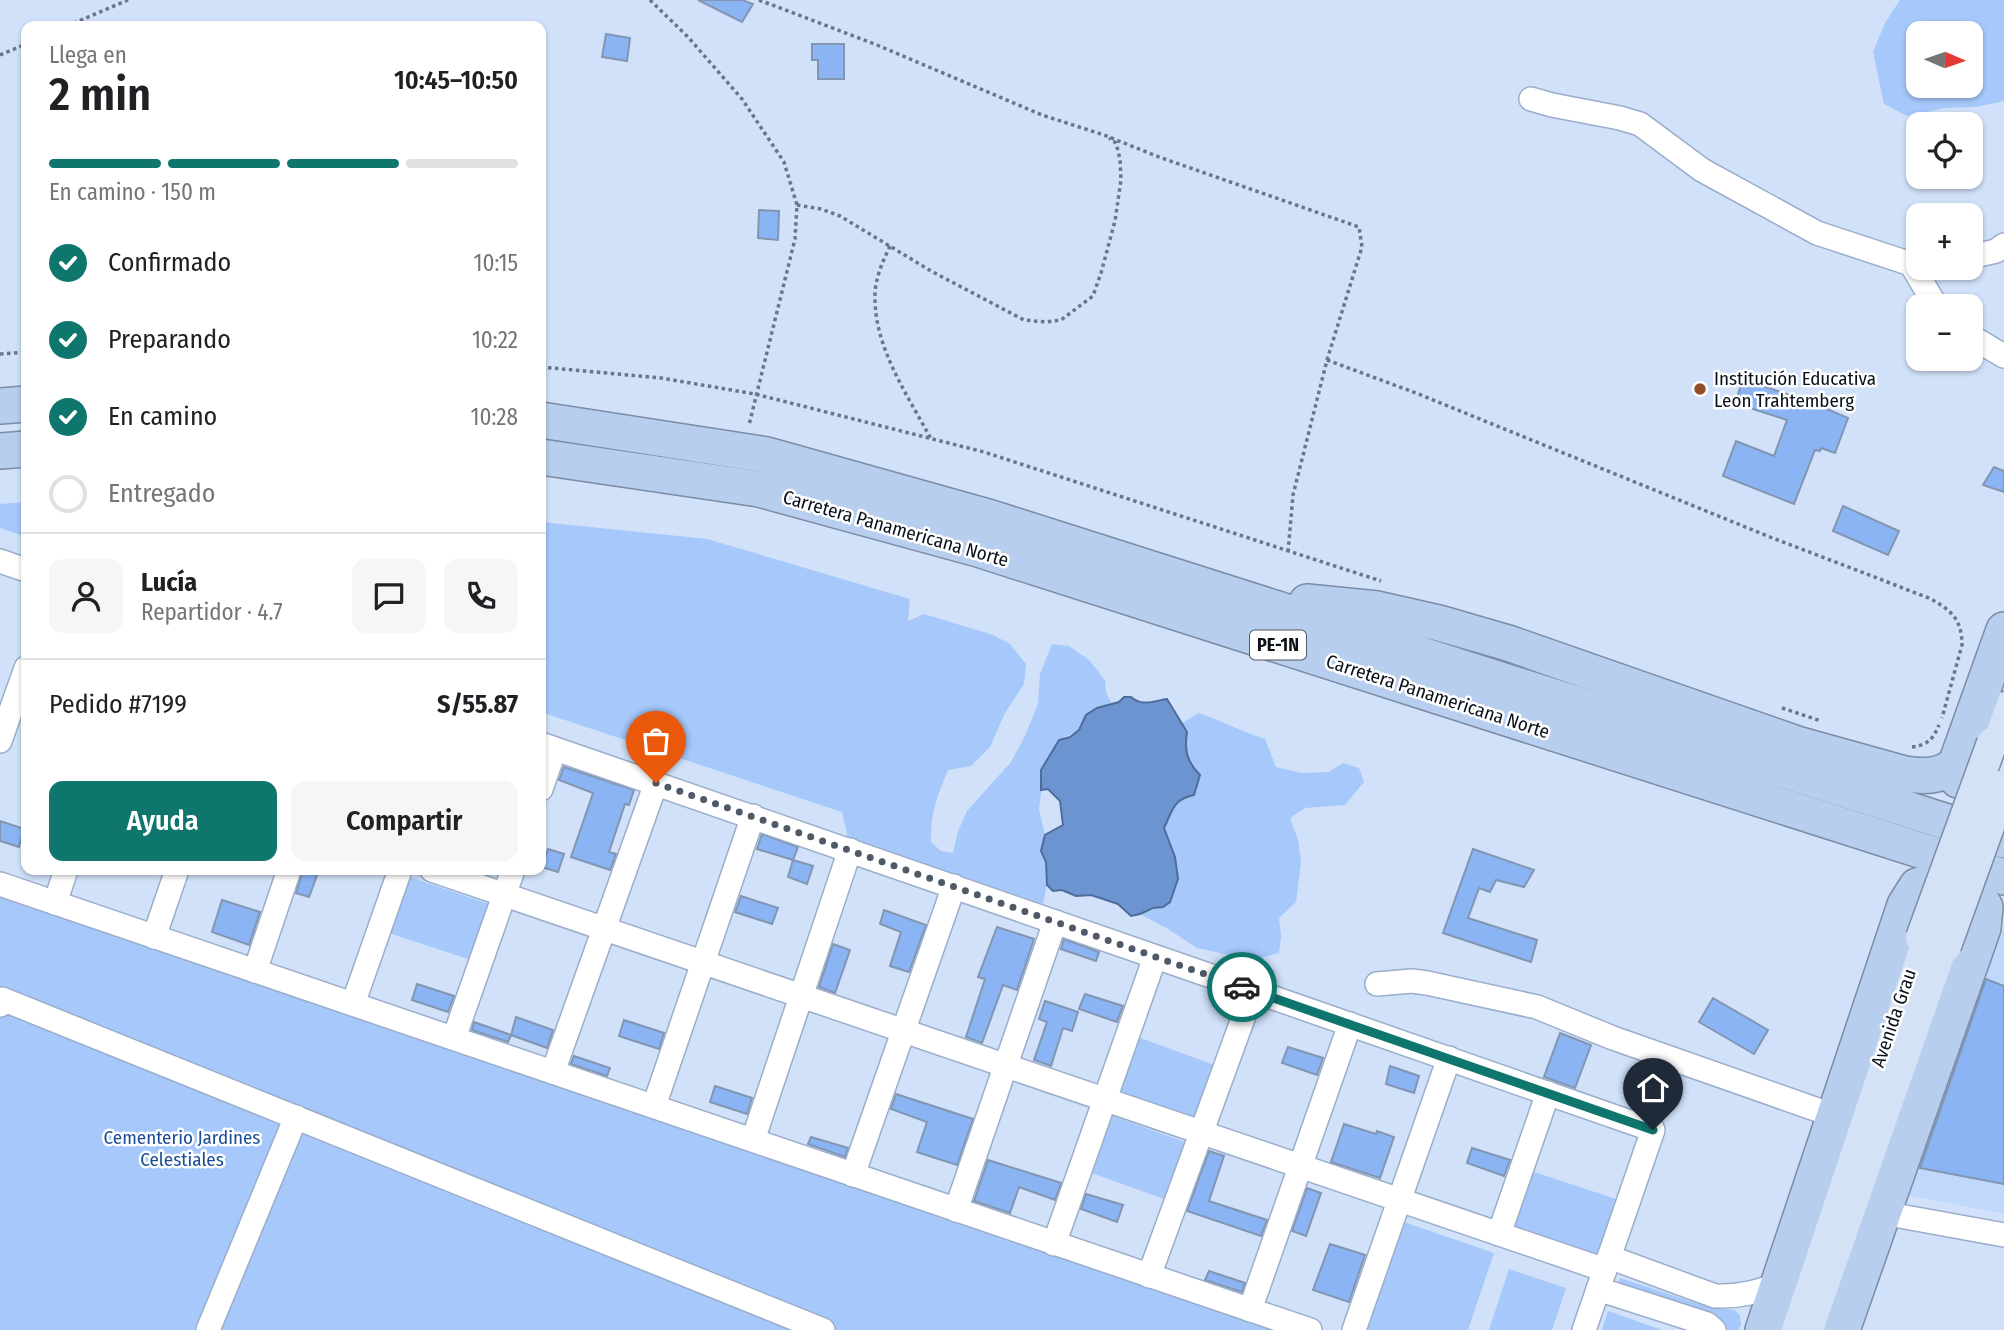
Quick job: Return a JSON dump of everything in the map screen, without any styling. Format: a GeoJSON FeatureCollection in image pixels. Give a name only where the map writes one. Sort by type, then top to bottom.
{"type":"FeatureCollection","features":[{"type":"Feature","properties":{"kind":"highway"},"geometry":{"type":"LineString","coordinates":[[0,406],[21,404]]}},
{"type":"Feature","properties":{"kind":"highway","name":"Carretera Panamericana Norte"},"geometry":{"type":"LineString","coordinates":[[546,421],[767,455],[988,517],[2004,840]]}},
{"type":"Feature","properties":{"kind":"highway"},"geometry":{"type":"LineString","coordinates":[[0,451],[21,449]]}},
{"type":"Feature","properties":{"kind":"highway","name":"Carretera Panamericana Norte"},"geometry":{"type":"LineString","coordinates":[[546,458],[758,489],[978,549],[2004,877]]}},
{"type":"Feature","properties":{"kind":"highway"},"geometry":{"type":"LineString","coordinates":[[1227,592],[1377,609],[1453,627],[1508,643],[1797,744],[1905,774],[1933,775],[1943,773],[1956,764]]}},
{"type":"Feature","properties":{"kind":"highway"},"geometry":{"type":"LineString","coordinates":[[2004,630],[1956,764],[1955,774],[1958,780],[2004,797]]}},
{"type":"Feature","properties":{"kind":"highway"},"geometry":{"type":"LineString","coordinates":[[1763,1330],[1905,905],[1917,886],[1927,883],[1980,900],[1995,908],[1981,938],[1842,1330]]}},
{"type":"Feature","properties":{"kind":"main road","name":"Avenida Grau"},"geometry":{"type":"LineString","coordinates":[[1814,1330],[1901,1084],[1933,942],[2004,708]]}},
{"type":"Feature","properties":{"kind":"main road","name":"Avenida Grau"},"geometry":{"type":"LineString","coordinates":[[1786,1330],[1933,942],[2004,785]]}},
{"type":"Feature","properties":{"kind":"street"},"geometry":{"type":"LineString","coordinates":[[1531,99],[1640,124],[1703,170],[1817,233],[1906,261]]}},
{"type":"Feature","properties":{"kind":"street"},"geometry":{"type":"LineString","coordinates":[[1983,254],[1997,251],[2004,245]]}},
{"type":"Feature","properties":{"kind":"street"},"geometry":{"type":"LineString","coordinates":[[1983,344],[2004,356]]}},
{"type":"Feature","properties":{"kind":"street"},"geometry":{"type":"LineString","coordinates":[[0,561],[21,568]]}},
{"type":"Feature","properties":{"kind":"street"},"geometry":{"type":"LineString","coordinates":[[8,729],[21,685]]}},
{"type":"Feature","properties":{"kind":"street"},"geometry":{"type":"LineString","coordinates":[[548,746],[1653,1130],[1584,1330]]}},
{"type":"Feature","properties":{"kind":"street"},"geometry":{"type":"LineString","coordinates":[[553,1072],[656,783]]}},
{"type":"Feature","properties":{"kind":"street"},"geometry":{"type":"LineString","coordinates":[[654,1106],[753,816]]}},
{"type":"Feature","properties":{"kind":"street"},"geometry":{"type":"LineString","coordinates":[[753,1140],[850,850]]}},
{"type":"Feature","properties":{"kind":"street"},"geometry":{"type":"LineString","coordinates":[[55,903],[64,875]]}},
{"type":"Feature","properties":{"kind":"street"},"geometry":{"type":"LineString","coordinates":[[154,937],[175,875]]}},
{"type":"Feature","properties":{"kind":"street"},"geometry":{"type":"LineString","coordinates":[[255,971],[287,875]]}},
{"type":"Feature","properties":{"kind":"street"},"geometry":{"type":"LineString","coordinates":[[353,1004],[398,875]]}},
{"type":"Feature","properties":{"kind":"street"},"geometry":{"type":"LineString","coordinates":[[447,875],[1499,1234],[1604,1272],[1714,1330]]}},
{"type":"Feature","properties":{"kind":"street"},"geometry":{"type":"LineString","coordinates":[[454,1038],[511,875]]}},
{"type":"Feature","properties":{"kind":"street"},"geometry":{"type":"LineString","coordinates":[[0,884],[1310,1330]]}},
{"type":"Feature","properties":{"kind":"street"},"geometry":{"type":"LineString","coordinates":[[853,1175],[954,886]]}},
{"type":"Feature","properties":{"kind":"street"},"geometry":{"type":"LineString","coordinates":[[956,1210],[1055,922]]}},
{"type":"Feature","properties":{"kind":"street"},"geometry":{"type":"LineString","coordinates":[[1054,1244],[1155,957]]}},
{"type":"Feature","properties":{"kind":"street"},"geometry":{"type":"LineString","coordinates":[[1377,984],[1412,981],[1427,983],[1537,1007],[1613,1038],[1835,1116]]}},
{"type":"Feature","properties":{"kind":"street"},"geometry":{"type":"LineString","coordinates":[[1149,1276],[1253,991]]}},
{"type":"Feature","properties":{"kind":"street"},"geometry":{"type":"LineString","coordinates":[[0,1005],[2,999],[823,1330]]}},
{"type":"Feature","properties":{"kind":"street"},"geometry":{"type":"LineString","coordinates":[[1250,1310],[1350,1024]]}},
{"type":"Feature","properties":{"kind":"street"},"geometry":{"type":"LineString","coordinates":[[1354,1330],[1449,1058]]}},
{"type":"Feature","properties":{"kind":"street"},"geometry":{"type":"LineString","coordinates":[[1499,1234],[1548,1093]]}},
{"type":"Feature","properties":{"kind":"street"},"geometry":{"type":"LineString","coordinates":[[208,1330],[296,1116]]}},
{"type":"Feature","properties":{"kind":"street"},"geometry":{"type":"LineString","coordinates":[[1883,1213],[2004,1235]]}},
{"type":"Feature","properties":{"kind":"street"},"geometry":{"type":"LineString","coordinates":[[1604,1272],[1716,1296],[1752,1294],[1779,1284]]}},
{"type":"Feature","properties":{"kind":"path"},"geometry":{"type":"LineString","coordinates":[[80,21],[128,0]]}},
{"type":"Feature","properties":{"kind":"path"},"geometry":{"type":"LineString","coordinates":[[650,0],[688,37],[742,99],[784,162],[797,205],[795,239],[753,407]]}},
{"type":"Feature","properties":{"kind":"path"},"geometry":{"type":"LineString","coordinates":[[759,0],[877,45],[1042,115],[1359,227],[1362,247],[1327,360],[1293,495],[1288,552]]}},
{"type":"Feature","properties":{"kind":"path"},"geometry":{"type":"LineString","coordinates":[[0,55],[21,46]]}},
{"type":"Feature","properties":{"kind":"path"},"geometry":{"type":"LineString","coordinates":[[797,205],[840,216],[931,271],[1024,320],[1061,320],[1093,296],[1115,221],[1121,159],[1116,144],[1104,135]]}},
{"type":"Feature","properties":{"kind":"path"},"geometry":{"type":"LineString","coordinates":[[890,246],[880,268],[875,293],[878,330],[889,358],[931,439]]}},
{"type":"Feature","properties":{"kind":"path"},"geometry":{"type":"LineString","coordinates":[[0,354],[21,352]]}},
{"type":"Feature","properties":{"kind":"path"},"geometry":{"type":"LineString","coordinates":[[1327,360],[1429,398],[1769,537],[1929,598],[1947,608],[1957,621],[1962,634],[1962,645],[1941,721],[1928,743],[1914,747],[1902,746]]}},
{"type":"Feature","properties":{"kind":"path"},"geometry":{"type":"LineString","coordinates":[[546,367],[661,378],[755,394],[984,452],[1391,584]]}},
{"type":"Feature","properties":{"kind":"path"},"geometry":{"type":"LineString","coordinates":[[1781,708],[1833,725]]}},
{"type":"Feature","properties":{"kind":"shaded area"},"geometry":{"type":"Polygon","coordinates":[[[1124,697],[1144,703],[1167,699],[1187,732],[1188,755],[1200,775],[1194,795],[1177,803],[1164,828],[1175,857],[1178,879],[1170,902],[1163,907],[1131,916],[1118,904],[1091,895],[1076,896],[1062,890],[1053,891],[1047,885],[1046,862],[1041,851],[1045,835],[1063,825],[1060,801],[1048,789],[1041,790],[1041,770],[1059,740],[1070,737],[1079,730],[1086,715],[1097,708],[1119,702],[1124,697]]]}},
{"type":"Feature","properties":{"kind":"shaded area"},"geometry":{"type":"Polygon","coordinates":[[[2004,926],[2004,1214],[1902,1194],[2004,926]]]}},
{"type":"Feature","properties":{"kind":"green space"},"geometry":{"type":"Polygon","coordinates":[[[1900,0],[2004,0],[2004,101],[1976,107],[1906,112],[1906,115],[1884,104],[1873,52],[1885,23],[1900,0]]]}},
{"type":"Feature","properties":{"kind":"green space"},"geometry":{"type":"Polygon","coordinates":[[[21,502],[21,535],[0,528],[0,504],[21,502]]]}},
{"type":"Feature","properties":{"kind":"green space"},"geometry":{"type":"Polygon","coordinates":[[[546,523],[707,539],[910,599],[908,621],[924,614],[993,635],[1010,644],[1026,664],[1024,684],[1005,713],[990,747],[971,766],[948,770],[932,823],[931,842],[941,851],[953,853],[958,831],[967,811],[1011,762],[1025,736],[1038,704],[1040,674],[1052,644],[1069,646],[1089,660],[1105,680],[1106,692],[1112,704],[1097,708],[1086,715],[1079,730],[1059,740],[1041,770],[1039,810],[1045,835],[1041,851],[1047,877],[1043,904],[848,838],[842,812],[546,714],[546,523]]]}},
{"type":"Feature","properties":{"kind":"green space"},"geometry":{"type":"Polygon","coordinates":[[[1199,713],[1265,739],[1276,767],[1302,773],[1329,772],[1343,763],[1359,768],[1364,782],[1345,805],[1305,808],[1290,818],[1298,840],[1301,862],[1296,902],[1279,918],[1279,953],[1253,960],[1197,948],[1140,914],[1168,904],[1174,891],[1176,867],[1164,828],[1181,798],[1191,766],[1184,748],[1187,732],[1182,723],[1199,713]]]}},
{"type":"Feature","properties":{"kind":"green space"},"geometry":{"type":"Polygon","coordinates":[[[407,876],[492,905],[474,961],[389,933],[407,876]]]}},
{"type":"Feature","properties":{"kind":"green space","name":"Cementerio Jardines Celestiales"},"geometry":{"type":"Polygon","coordinates":[[[0,893],[1286,1330],[0,1330],[0,893]]]}},
{"type":"Feature","properties":{"kind":"green space"},"geometry":{"type":"Polygon","coordinates":[[[1135,1036],[1220,1067],[1201,1121],[1115,1090],[1135,1036]]]}},
{"type":"Feature","properties":{"kind":"green space"},"geometry":{"type":"Polygon","coordinates":[[[1107,1114],[1193,1145],[1172,1202],[1086,1171],[1107,1114]]]}},
{"type":"Feature","properties":{"kind":"green space"},"geometry":{"type":"Polygon","coordinates":[[[1528,1170],[1616,1199],[1597,1258],[1508,1228],[1528,1170]]]}},
{"type":"Feature","properties":{"kind":"green space"},"geometry":{"type":"Polygon","coordinates":[[[1401,1221],[1494,1253],[1468,1330],[1364,1330],[1401,1221]]]}},
{"type":"Feature","properties":{"kind":"green space"},"geometry":{"type":"Polygon","coordinates":[[[1509,1269],[1566,1288],[1552,1330],[1489,1330],[1509,1269]]]}},
{"type":"Feature","properties":{"kind":"green space"},"geometry":{"type":"Polygon","coordinates":[[[1620,1278],[1708,1307],[1734,1310],[1740,1315],[1741,1325],[1738,1330],[1727,1330],[1717,1321],[1622,1285],[1620,1278]]]}},
{"type":"Feature","properties":{"kind":"green space"},"geometry":{"type":"Polygon","coordinates":[[[1608,1311],[1662,1330],[1602,1330],[1608,1311]]]}},
{"type":"Feature","properties":{"kind":"building"},"geometry":{"type":"Polygon","coordinates":[[[698,0],[742,0],[753,4],[742,22],[698,0]]]}},
{"type":"Feature","properties":{"kind":"building"},"geometry":{"type":"Polygon","coordinates":[[[606,34],[630,38],[627,61],[602,57],[606,34]]]}},
{"type":"Feature","properties":{"kind":"building"},"geometry":{"type":"Polygon","coordinates":[[[812,44],[844,44],[844,79],[818,79],[818,60],[812,60],[812,44]]]}},
{"type":"Feature","properties":{"kind":"building"},"geometry":{"type":"Polygon","coordinates":[[[759,210],[779,211],[778,240],[758,238],[759,210]]]}},
{"type":"Feature","properties":{"kind":"building"},"geometry":{"type":"Polygon","coordinates":[[[1743,379],[1848,418],[1835,453],[1821,448],[1820,451],[1815,450],[1794,504],[1723,476],[1736,441],[1774,456],[1787,420],[1735,403],[1743,379]]]}},
{"type":"Feature","properties":{"kind":"building"},"geometry":{"type":"Polygon","coordinates":[[[1994,467],[2004,471],[2004,492],[1983,485],[1994,467]]]}},
{"type":"Feature","properties":{"kind":"building"},"geometry":{"type":"Polygon","coordinates":[[[1843,506],[1899,531],[1888,555],[1833,531],[1843,506]]]}},
{"type":"Feature","properties":{"kind":"building"},"geometry":{"type":"Polygon","coordinates":[[[564,767],[634,790],[629,805],[625,804],[609,852],[616,854],[610,870],[571,857],[593,793],[559,780],[564,767]]]}},
{"type":"Feature","properties":{"kind":"building"},"geometry":{"type":"Polygon","coordinates":[[[0,821],[21,828],[19,847],[0,841],[0,821]]]}},
{"type":"Feature","properties":{"kind":"building"},"geometry":{"type":"Polygon","coordinates":[[[762,834],[798,847],[793,860],[757,849],[762,834]]]}},
{"type":"Feature","properties":{"kind":"building"},"geometry":{"type":"Polygon","coordinates":[[[548,849],[564,854],[558,872],[546,868],[548,849]]]}},
{"type":"Feature","properties":{"kind":"building"},"geometry":{"type":"Polygon","coordinates":[[[1473,849],[1534,870],[1524,887],[1496,880],[1490,892],[1479,888],[1468,918],[1537,940],[1531,962],[1443,933],[1473,849]]]}},
{"type":"Feature","properties":{"kind":"building"},"geometry":{"type":"Polygon","coordinates":[[[793,860],[813,866],[807,884],[788,877],[793,860]]]}},
{"type":"Feature","properties":{"kind":"building"},"geometry":{"type":"Polygon","coordinates":[[[301,875],[317,875],[309,897],[296,893],[301,875]]]}},
{"type":"Feature","properties":{"kind":"building"},"geometry":{"type":"Polygon","coordinates":[[[741,896],[778,908],[772,924],[735,912],[741,896]]]}},
{"type":"Feature","properties":{"kind":"building"},"geometry":{"type":"Polygon","coordinates":[[[222,900],[260,912],[249,945],[212,932],[222,900]]]}},
{"type":"Feature","properties":{"kind":"building"},"geometry":{"type":"Polygon","coordinates":[[[884,910],[926,925],[909,972],[890,966],[901,932],[880,924],[884,910]]]}},
{"type":"Feature","properties":{"kind":"building"},"geometry":{"type":"Polygon","coordinates":[[[997,927],[1034,939],[1017,990],[1003,985],[982,1043],[966,1037],[985,979],[978,977],[997,927]]]}},
{"type":"Feature","properties":{"kind":"building"},"geometry":{"type":"Polygon","coordinates":[[[1064,939],[1099,952],[1096,961],[1061,949],[1064,939]]]}},
{"type":"Feature","properties":{"kind":"building"},"geometry":{"type":"Polygon","coordinates":[[[833,944],[850,950],[835,993],[819,987],[833,944]]]}},
{"type":"Feature","properties":{"kind":"building"},"geometry":{"type":"Polygon","coordinates":[[[1986,979],[2004,986],[2004,1184],[1920,1168],[1986,979]]]}},
{"type":"Feature","properties":{"kind":"building"},"geometry":{"type":"Polygon","coordinates":[[[417,984],[454,996],[448,1012],[412,1000],[417,984]]]}},
{"type":"Feature","properties":{"kind":"building"},"geometry":{"type":"Polygon","coordinates":[[[1085,994],[1123,1006],[1117,1022],[1079,1009],[1085,994]]]}},
{"type":"Feature","properties":{"kind":"building"},"geometry":{"type":"Polygon","coordinates":[[[1713,998],[1768,1030],[1754,1054],[1699,1022],[1713,998]]]}},
{"type":"Feature","properties":{"kind":"building"},"geometry":{"type":"Polygon","coordinates":[[[1045,1001],[1078,1012],[1072,1031],[1063,1028],[1051,1066],[1034,1060],[1047,1022],[1039,1019],[1045,1001]]]}},
{"type":"Feature","properties":{"kind":"building"},"geometry":{"type":"Polygon","coordinates":[[[516,1017],[553,1030],[547,1048],[511,1035],[516,1017]]]}},
{"type":"Feature","properties":{"kind":"building"},"geometry":{"type":"Polygon","coordinates":[[[624,1020],[664,1033],[659,1049],[619,1036],[624,1020]]]}},
{"type":"Feature","properties":{"kind":"building"},"geometry":{"type":"Polygon","coordinates":[[[474,1022],[511,1035],[508,1042],[472,1030],[474,1022]]]}},
{"type":"Feature","properties":{"kind":"building"},"geometry":{"type":"Polygon","coordinates":[[[1560,1033],[1591,1045],[1575,1088],[1544,1077],[1560,1033]]]}},
{"type":"Feature","properties":{"kind":"building"},"geometry":{"type":"Polygon","coordinates":[[[1288,1047],[1323,1058],[1317,1075],[1282,1063],[1288,1047]]]}},
{"type":"Feature","properties":{"kind":"building"},"geometry":{"type":"Polygon","coordinates":[[[574,1056],[610,1068],[607,1076],[571,1064],[574,1056]]]}},
{"type":"Feature","properties":{"kind":"building"},"geometry":{"type":"Polygon","coordinates":[[[1390,1066],[1419,1076],[1414,1093],[1386,1084],[1390,1066]]]}},
{"type":"Feature","properties":{"kind":"building"},"geometry":{"type":"Polygon","coordinates":[[[715,1086],[752,1098],[747,1114],[710,1102],[715,1086]]]}},
{"type":"Feature","properties":{"kind":"building"},"geometry":{"type":"Polygon","coordinates":[[[896,1094],[973,1119],[957,1165],[917,1152],[927,1122],[891,1109],[896,1094]]]}},
{"type":"Feature","properties":{"kind":"building"},"geometry":{"type":"Polygon","coordinates":[[[1344,1124],[1394,1137],[1380,1178],[1331,1162],[1344,1124]]]}},
{"type":"Feature","properties":{"kind":"building"},"geometry":{"type":"Polygon","coordinates":[[[811,1137],[848,1148],[845,1157],[808,1144],[811,1137]]]}},
{"type":"Feature","properties":{"kind":"building"},"geometry":{"type":"Polygon","coordinates":[[[1472,1148],[1510,1160],[1504,1176],[1467,1163],[1472,1148]]]}},
{"type":"Feature","properties":{"kind":"building"},"geometry":{"type":"Polygon","coordinates":[[[1209,1151],[1224,1156],[1209,1201],[1267,1220],[1261,1236],[1187,1211],[1209,1151]]]}},
{"type":"Feature","properties":{"kind":"building"},"geometry":{"type":"Polygon","coordinates":[[[988,1160],[1061,1183],[1055,1200],[1019,1187],[1010,1213],[974,1201],[988,1160]]]}},
{"type":"Feature","properties":{"kind":"building"},"geometry":{"type":"Polygon","coordinates":[[[1307,1188],[1321,1193],[1306,1236],[1292,1231],[1307,1188]]]}},
{"type":"Feature","properties":{"kind":"building"},"geometry":{"type":"Polygon","coordinates":[[[1086,1194],[1123,1205],[1117,1222],[1081,1209],[1086,1194]]]}},
{"type":"Feature","properties":{"kind":"building"},"geometry":{"type":"Polygon","coordinates":[[[1330,1244],[1365,1255],[1349,1302],[1313,1290],[1330,1244]]]}},
{"type":"Feature","properties":{"kind":"building"},"geometry":{"type":"Polygon","coordinates":[[[1209,1271],[1245,1283],[1242,1292],[1205,1280],[1209,1271]]]}},
{"type":"Feature","properties":{"kind":"way so far"},"geometry":{"type":"LineString","coordinates":[[656,783],[1242,987]]}},
{"type":"Feature","properties":{"kind":"place","name":"Institución Educativa Leon Trahtemberg"},"geometry":{"type":"Point","coordinates":[1700,389]}},
{"type":"Feature","properties":{"kind":"route"},"geometry":{"type":"LineString","coordinates":[[1242,987],[1653,1130]]}}]}
